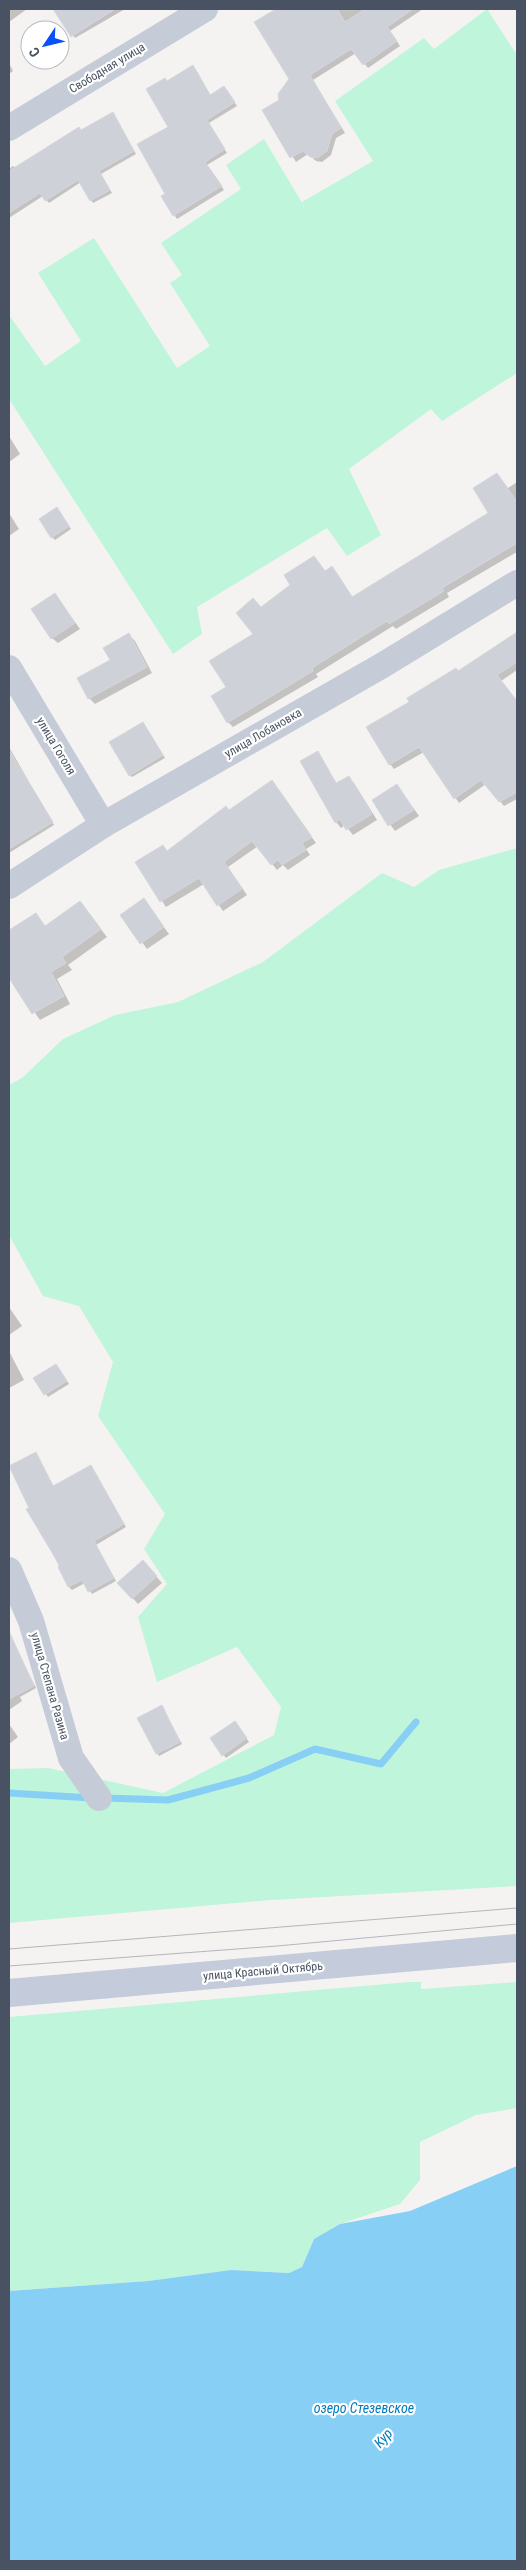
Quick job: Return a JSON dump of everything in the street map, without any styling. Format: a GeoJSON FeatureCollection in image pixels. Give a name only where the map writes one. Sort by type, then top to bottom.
{"type":"FeatureCollection","features":[{"type":"Feature","properties":{"kind":"main road","name":"улица Красный Октябрь"},"geometry":{"type":"LineString","coordinates":[[9,1993],[517,1948]]}},
{"type":"Feature","properties":{"kind":"street","name":"Свободная улица"},"geometry":{"type":"LineString","coordinates":[[9,128],[205,9]]}},
{"type":"Feature","properties":{"kind":"street","name":"улица Лобановка"},"geometry":{"type":"LineString","coordinates":[[9,886],[103,825],[383,665],[517,583]]}},
{"type":"Feature","properties":{"kind":"street","name":"улица Гоголя"},"geometry":{"type":"LineString","coordinates":[[9,668],[103,825]]}},
{"type":"Feature","properties":{"kind":"street","name":"улица Степана Разина"},"geometry":{"type":"LineString","coordinates":[[9,1570],[30,1621],[71,1758],[98,1798]]}},
{"type":"Feature","properties":{"kind":"green space"},"geometry":{"type":"Polygon","coordinates":[[[487,9],[517,55],[517,373],[442,421],[431,409],[349,469],[381,535],[347,556],[327,528],[197,607],[202,634],[173,654],[9,399],[9,315],[45,366],[81,341],[38,273],[94,238],[177,368],[210,346],[170,283],[182,275],[161,243],[241,189],[226,165],[264,139],[304,206],[302,202],[373,161],[335,101],[424,38],[434,49],[487,9]]]}},
{"type":"Feature","properties":{"kind":"green space"},"geometry":{"type":"Polygon","coordinates":[[[517,848],[517,1886],[271,1900],[9,1923],[9,1769],[48,1768],[163,1793],[274,1735],[281,1707],[237,1647],[157,1682],[138,1617],[167,1584],[144,1549],[165,1514],[98,1416],[113,1362],[79,1306],[43,1296],[9,1235],[9,1085],[22,1078],[63,1039],[115,1015],[178,1002],[263,962],[382,873],[414,887],[439,870],[517,848]]]}},
{"type":"Feature","properties":{"kind":"green space"},"geometry":{"type":"Polygon","coordinates":[[[421,1982],[421,1989],[517,1982],[517,2108],[476,2115],[420,2142],[420,2180],[400,2204],[340,2224],[314,2239],[302,2267],[289,2273],[231,2270],[148,2281],[9,2291],[9,2017],[421,1982]]]}},
{"type":"Feature","properties":{"kind":"water","name":"озеро Стезевское"},"geometry":{"type":"Polygon","coordinates":[[[517,2166],[517,2561],[9,2561],[9,2291],[148,2281],[231,2270],[289,2273],[302,2267],[314,2239],[340,2224],[410,2211],[517,2166]]]}},
{"type":"Feature","properties":{"kind":"building"},"geometry":{"type":"Polygon","coordinates":[[[53,9],[115,9],[71,37],[70,20],[60,20],[53,9]]]}},
{"type":"Feature","properties":{"kind":"building"},"geometry":{"type":"Polygon","coordinates":[[[276,9],[337,9],[345,22],[365,9],[413,9],[387,27],[397,41],[363,65],[351,49],[310,75],[341,128],[332,134],[327,151],[317,158],[310,157],[303,151],[290,158],[262,110],[279,100],[278,94],[289,79],[254,22],[276,9]]]}},
{"type":"Feature","properties":{"kind":"building"},"geometry":{"type":"Polygon","coordinates":[[[193,65],[210,95],[224,86],[235,102],[207,120],[225,149],[205,162],[222,186],[173,216],[161,196],[165,194],[137,144],[168,127],[146,89],[165,78],[167,81],[193,65]]]}},
{"type":"Feature","properties":{"kind":"building"},"geometry":{"type":"Polygon","coordinates":[[[113,112],[134,151],[99,171],[110,190],[90,201],[78,180],[45,201],[40,193],[9,213],[9,171],[79,127],[81,130],[113,112]]]}},
{"type":"Feature","properties":{"kind":"building"},"geometry":{"type":"Polygon","coordinates":[[[497,473],[517,502],[517,543],[442,588],[444,591],[389,624],[387,621],[312,668],[313,671],[227,723],[211,696],[226,687],[209,661],[253,634],[236,613],[253,598],[261,607],[290,585],[284,575],[314,556],[325,571],[332,566],[352,597],[488,513],[473,488],[497,473]]]}},
{"type":"Feature","properties":{"kind":"building"},"geometry":{"type":"Polygon","coordinates":[[[57,507],[69,526],[51,538],[39,519],[57,507]]]}},
{"type":"Feature","properties":{"kind":"building"},"geometry":{"type":"Polygon","coordinates":[[[55,593],[75,623],[51,639],[31,609],[55,593]]]}},
{"type":"Feature","properties":{"kind":"building"},"geometry":{"type":"Polygon","coordinates":[[[517,632],[517,662],[497,675],[517,701],[517,792],[499,802],[481,780],[454,799],[419,747],[389,765],[366,727],[409,702],[407,698],[456,668],[458,671],[517,632]]]}},
{"type":"Feature","properties":{"kind":"building"},"geometry":{"type":"Polygon","coordinates":[[[129,633],[147,667],[88,699],[77,678],[110,660],[103,648],[129,633]]]}},
{"type":"Feature","properties":{"kind":"building"},"geometry":{"type":"Polygon","coordinates":[[[143,722],[163,755],[129,776],[109,742],[143,722]]]}},
{"type":"Feature","properties":{"kind":"building"},"geometry":{"type":"Polygon","coordinates":[[[9,750],[53,822],[9,849],[9,750]]]}},
{"type":"Feature","properties":{"kind":"building"},"geometry":{"type":"Polygon","coordinates":[[[318,751],[336,783],[349,776],[372,814],[346,830],[340,819],[335,823],[300,761],[318,751]]]}},
{"type":"Feature","properties":{"kind":"building"},"geometry":{"type":"Polygon","coordinates":[[[272,780],[312,837],[302,843],[306,850],[282,865],[278,860],[271,865],[252,841],[224,862],[242,889],[217,906],[199,878],[160,902],[135,862],[163,845],[167,851],[226,806],[229,810],[272,780]]]}},
{"type":"Feature","properties":{"kind":"building"},"geometry":{"type":"Polygon","coordinates":[[[397,784],[414,810],[388,826],[372,800],[397,784]]]}},
{"type":"Feature","properties":{"kind":"building"},"geometry":{"type":"Polygon","coordinates":[[[144,898],[164,927],[140,944],[120,915],[144,898]]]}},
{"type":"Feature","properties":{"kind":"building"},"geometry":{"type":"Polygon","coordinates":[[[80,901],[101,929],[62,957],[66,963],[51,972],[64,996],[32,1014],[9,978],[9,930],[36,913],[45,926],[80,901]]]}},
{"type":"Feature","properties":{"kind":"building"},"geometry":{"type":"Polygon","coordinates":[[[56,1364],[67,1381],[44,1395],[33,1378],[56,1364]]]}},
{"type":"Feature","properties":{"kind":"building"},"geometry":{"type":"Polygon","coordinates":[[[36,1452],[53,1486],[91,1465],[124,1524],[94,1541],[114,1578],[88,1592],[82,1580],[68,1587],[58,1567],[60,1566],[26,1509],[29,1508],[9,1466],[36,1452]]]}},
{"type":"Feature","properties":{"kind":"building"},"geometry":{"type":"Polygon","coordinates":[[[143,1560],[157,1576],[132,1599],[117,1583],[143,1560]]]}},
{"type":"Feature","properties":{"kind":"building"},"geometry":{"type":"Polygon","coordinates":[[[9,1631],[34,1686],[9,1699],[9,1631]]]}},
{"type":"Feature","properties":{"kind":"building"},"geometry":{"type":"Polygon","coordinates":[[[162,1705],[180,1742],[156,1754],[137,1718],[162,1705]]]}},
{"type":"Feature","properties":{"kind":"building"},"geometry":{"type":"Polygon","coordinates":[[[235,1721],[247,1738],[222,1756],[210,1738],[235,1721]]]}},
{"type":"Feature","properties":{"kind":"waterway"},"geometry":{"type":"LineString","coordinates":[[104,1798],[168,1800],[249,1778],[315,1749],[381,1764],[416,1722]]}},
{"type":"Feature","properties":{"kind":"waterway"},"geometry":{"type":"LineString","coordinates":[[9,1793],[91,1798]]}},
{"type":"Feature","properties":{"kind":"tram line"},"geometry":{"type":"LineString","coordinates":[[9,1949],[517,1908]]}},
{"type":"Feature","properties":{"kind":"tram line"},"geometry":{"type":"LineString","coordinates":[[9,1966],[277,1946],[517,1924]]}},
{"type":"Feature","properties":{"kind":"water label","name":"Кур"},"geometry":{"type":"Point","coordinates":[383,2438]}}]}
